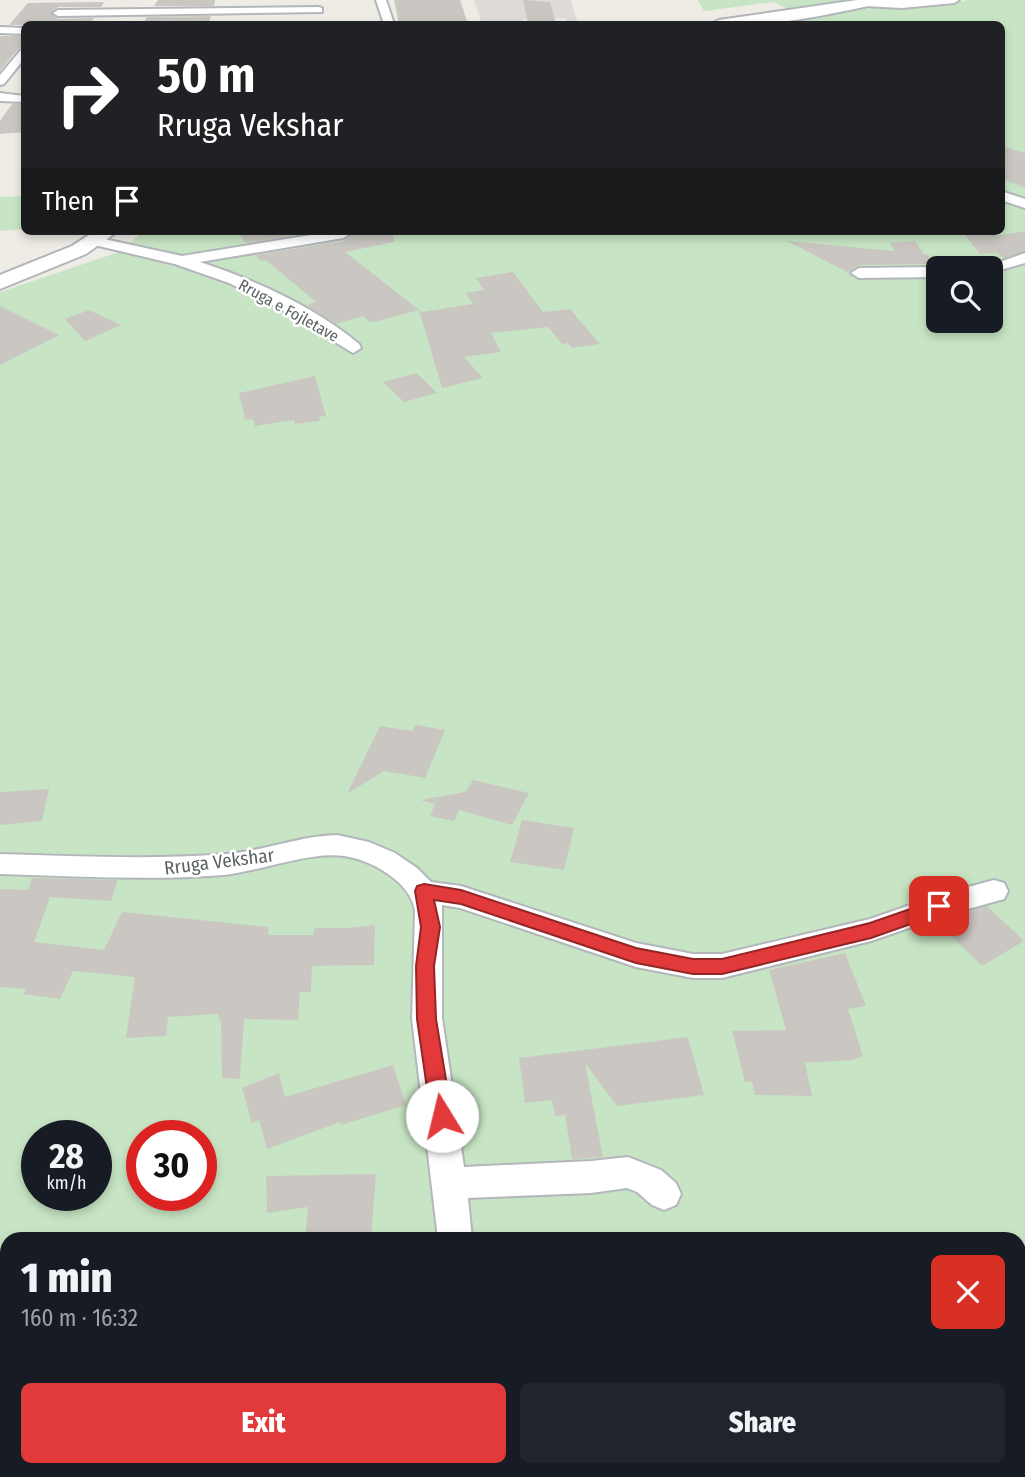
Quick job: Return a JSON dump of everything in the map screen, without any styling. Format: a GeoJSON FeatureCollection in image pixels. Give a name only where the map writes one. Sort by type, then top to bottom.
{"type":"FeatureCollection","features":[{"type":"Feature","properties":{"kind":"main road"},"geometry":{"type":"LineString","coordinates":[[740,21],[872,2]]}},
{"type":"Feature","properties":{"kind":"main road"},"geometry":{"type":"LineString","coordinates":[[0,283],[45,265],[102,236]]}},
{"type":"Feature","properties":{"kind":"street"},"geometry":{"type":"LineString","coordinates":[[51,21],[69,0]]}},
{"type":"Feature","properties":{"kind":"street"},"geometry":{"type":"LineString","coordinates":[[381,0],[388,21]]}},
{"type":"Feature","properties":{"kind":"street"},"geometry":{"type":"LineString","coordinates":[[872,2],[902,5],[954,0]]}},
{"type":"Feature","properties":{"kind":"street"},"geometry":{"type":"LineString","coordinates":[[58,13],[318,10]]}},
{"type":"Feature","properties":{"kind":"street"},"geometry":{"type":"LineString","coordinates":[[272,11],[279,21]]}},
{"type":"Feature","properties":{"kind":"street"},"geometry":{"type":"LineString","coordinates":[[0,30],[21,31]]}},
{"type":"Feature","properties":{"kind":"street"},"geometry":{"type":"LineString","coordinates":[[0,82],[21,57]]}},
{"type":"Feature","properties":{"kind":"street"},"geometry":{"type":"LineString","coordinates":[[0,97],[21,99]]}},
{"type":"Feature","properties":{"kind":"street"},"geometry":{"type":"LineString","coordinates":[[1005,196],[1025,204]]}},
{"type":"Feature","properties":{"kind":"street","name":"Rruga e Fojletave"},"geometry":{"type":"LineString","coordinates":[[184,260],[337,235]]}},
{"type":"Feature","properties":{"kind":"street","name":"Rruga e Fojletave"},"geometry":{"type":"LineString","coordinates":[[102,236],[184,260],[255,288],[298,311],[353,348]]}},
{"type":"Feature","properties":{"kind":"street"},"geometry":{"type":"LineString","coordinates":[[1003,265],[1025,258]]}},
{"type":"Feature","properties":{"kind":"street"},"geometry":{"type":"LineString","coordinates":[[859,273],[926,272]]}},
{"type":"Feature","properties":{"kind":"street","name":"Rruga Vekshar"},"geometry":{"type":"LineString","coordinates":[[0,864],[164,870],[258,860],[313,846],[339,845],[363,850],[387,861],[424,891],[461,897],[636,955],[693,966],[722,966],[871,930],[939,906],[994,891]]}},
{"type":"Feature","properties":{"kind":"street"},"geometry":{"type":"LineString","coordinates":[[424,891],[430,927],[425,966],[426,1019],[446,1141],[454,1232]]}},
{"type":"Feature","properties":{"kind":"street"},"geometry":{"type":"LineString","coordinates":[[448,1183],[591,1177],[628,1171],[649,1181],[664,1194]]}},
{"type":"Feature","properties":{"kind":"shaded area"},"geometry":{"type":"Polygon","coordinates":[[[474,0],[571,0],[577,21],[566,21],[565,18],[481,21],[474,0]]]}},
{"type":"Feature","properties":{"kind":"green space"},"geometry":{"type":"Polygon","coordinates":[[[698,0],[856,0],[790,11],[774,2],[704,11],[698,0]]]}},
{"type":"Feature","properties":{"kind":"green space"},"geometry":{"type":"Polygon","coordinates":[[[970,0],[1025,0],[1025,1232],[0,1232],[0,292],[119,252],[139,235],[1005,235],[1005,21],[775,21],[872,8],[905,8],[970,0]]]}},
{"type":"Feature","properties":{"kind":"green space"},"geometry":{"type":"Polygon","coordinates":[[[21,196],[21,229],[0,231],[0,197],[21,196]]]}},
{"type":"Feature","properties":{"kind":"building"},"geometry":{"type":"Polygon","coordinates":[[[158,0],[215,0],[214,6],[154,6],[158,0]]]}},
{"type":"Feature","properties":{"kind":"building"},"geometry":{"type":"Polygon","coordinates":[[[394,0],[460,0],[467,21],[398,21],[394,0]]]}},
{"type":"Feature","properties":{"kind":"building"},"geometry":{"type":"Polygon","coordinates":[[[523,0],[550,2],[555,21],[528,21],[523,0]]]}},
{"type":"Feature","properties":{"kind":"building"},"geometry":{"type":"Polygon","coordinates":[[[104,2],[101,7],[58,7],[51,12],[58,19],[94,18],[92,21],[21,21],[21,25],[9,25],[28,3],[104,2]]]}},
{"type":"Feature","properties":{"kind":"building"},"geometry":{"type":"Polygon","coordinates":[[[211,16],[210,21],[145,21],[147,17],[211,16]]]}},
{"type":"Feature","properties":{"kind":"building"},"geometry":{"type":"Polygon","coordinates":[[[0,36],[21,36],[21,48],[0,71],[0,36]]]}},
{"type":"Feature","properties":{"kind":"building"},"geometry":{"type":"Polygon","coordinates":[[[12,104],[21,104],[21,132],[0,134],[0,121],[12,104]]]}},
{"type":"Feature","properties":{"kind":"building"},"geometry":{"type":"Polygon","coordinates":[[[1005,147],[1025,153],[1025,188],[1005,180],[1005,147]]]}},
{"type":"Feature","properties":{"kind":"building"},"geometry":{"type":"Polygon","coordinates":[[[1025,231],[1025,251],[1005,258],[996,253],[980,254],[965,235],[997,236],[1025,231]]]}},
{"type":"Feature","properties":{"kind":"building"},"geometry":{"type":"Polygon","coordinates":[[[240,235],[295,235],[246,243],[240,235]]]}},
{"type":"Feature","properties":{"kind":"building"},"geometry":{"type":"Polygon","coordinates":[[[393,235],[394,242],[345,252],[422,312],[473,304],[466,293],[484,290],[476,278],[513,272],[543,312],[570,309],[600,344],[572,348],[568,343],[562,344],[548,327],[491,333],[501,352],[464,357],[483,378],[442,388],[419,310],[378,321],[370,322],[363,316],[336,324],[307,305],[316,302],[267,261],[260,261],[256,255],[343,241],[351,236],[393,235]]]}},
{"type":"Feature","properties":{"kind":"building"},"geometry":{"type":"Polygon","coordinates":[[[787,241],[894,251],[890,243],[915,241],[924,254],[929,256],[926,256],[926,264],[859,265],[847,272],[787,241]]]}},
{"type":"Feature","properties":{"kind":"building"},"geometry":{"type":"Polygon","coordinates":[[[0,306],[59,335],[0,365],[0,306]]]}},
{"type":"Feature","properties":{"kind":"building"},"geometry":{"type":"Polygon","coordinates":[[[89,310],[121,325],[85,341],[65,319],[89,310]]]}},
{"type":"Feature","properties":{"kind":"building"},"geometry":{"type":"Polygon","coordinates":[[[417,373],[437,393],[404,402],[383,382],[417,373]]]}},
{"type":"Feature","properties":{"kind":"building"},"geometry":{"type":"Polygon","coordinates":[[[315,376],[326,416],[319,417],[320,421],[295,424],[294,420],[255,426],[253,419],[245,420],[239,393],[315,376]]]}},
{"type":"Feature","properties":{"kind":"building"},"geometry":{"type":"Polygon","coordinates":[[[416,725],[445,730],[425,778],[384,771],[347,794],[380,726],[412,731],[416,725]]]}},
{"type":"Feature","properties":{"kind":"building"},"geometry":{"type":"Polygon","coordinates":[[[473,780],[529,793],[512,825],[459,810],[454,821],[430,816],[435,804],[420,800],[465,792],[473,780]]]}},
{"type":"Feature","properties":{"kind":"building"},"geometry":{"type":"Polygon","coordinates":[[[49,789],[42,821],[0,825],[0,792],[49,789]]]}},
{"type":"Feature","properties":{"kind":"building"},"geometry":{"type":"Polygon","coordinates":[[[522,820],[574,828],[564,870],[510,862],[522,820]]]}},
{"type":"Feature","properties":{"kind":"building"},"geometry":{"type":"Polygon","coordinates":[[[32,878],[118,880],[111,901],[50,897],[34,942],[104,950],[122,912],[269,927],[268,935],[313,935],[315,928],[375,925],[374,965],[312,966],[311,992],[300,992],[298,1020],[244,1019],[240,1079],[222,1078],[221,1019],[219,1020],[218,1014],[168,1017],[166,1036],[126,1038],[135,977],[73,971],[60,999],[23,994],[26,989],[0,987],[0,889],[28,890],[32,878]]]}},
{"type":"Feature","properties":{"kind":"building"},"geometry":{"type":"Polygon","coordinates":[[[987,906],[1024,941],[982,966],[936,921],[987,906]]]}},
{"type":"Feature","properties":{"kind":"building"},"geometry":{"type":"Polygon","coordinates":[[[845,953],[866,1006],[848,1009],[863,1056],[852,1060],[805,1063],[812,1096],[755,1095],[752,1082],[745,1082],[732,1031],[786,1030],[769,970],[845,953]]]}},
{"type":"Feature","properties":{"kind":"building"},"geometry":{"type":"Polygon","coordinates":[[[688,1037],[704,1095],[617,1106],[585,1063],[603,1157],[572,1159],[565,1115],[555,1116],[552,1100],[525,1103],[519,1058],[688,1037]]]}},
{"type":"Feature","properties":{"kind":"building"},"geometry":{"type":"Polygon","coordinates":[[[393,1065],[406,1105],[341,1125],[340,1122],[267,1149],[259,1120],[252,1123],[242,1088],[279,1073],[285,1097],[393,1065]]]}},
{"type":"Feature","properties":{"kind":"building"},"geometry":{"type":"Polygon","coordinates":[[[376,1174],[372,1232],[306,1232],[308,1207],[267,1213],[266,1176],[376,1174]]]}},
{"type":"Feature","properties":{"kind":"route"},"geometry":{"type":"LineString","coordinates":[[442,1116],[426,1019],[425,966],[430,927],[424,891],[461,897],[636,955],[693,966],[722,966],[871,930],[898,923],[939,906]]}}]}
